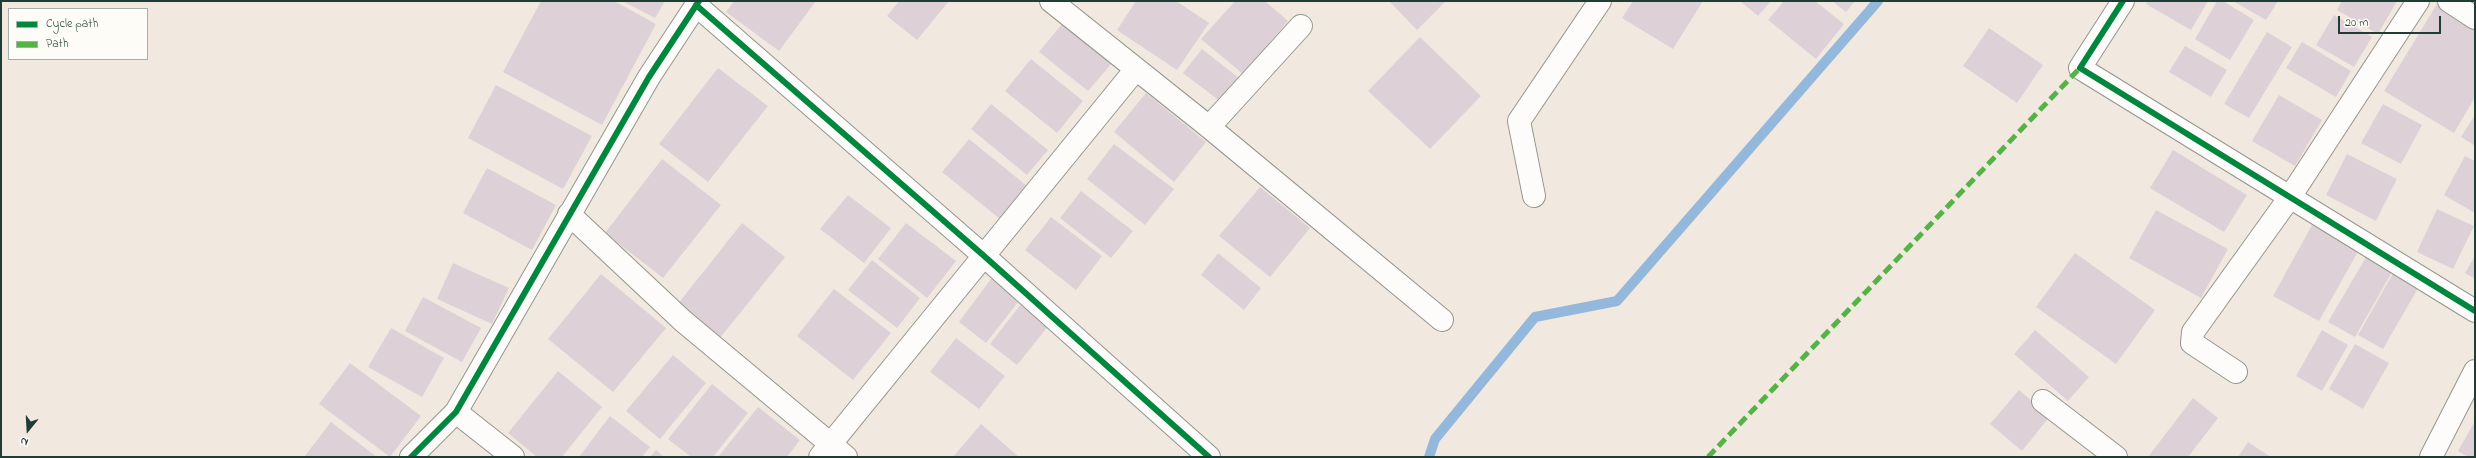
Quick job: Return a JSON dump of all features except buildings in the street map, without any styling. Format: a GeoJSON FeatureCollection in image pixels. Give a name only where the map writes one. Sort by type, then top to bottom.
{"type":"FeatureCollection","features":[{"type":"Feature","properties":{"kind":"street"},"geometry":{"type":"LineString","coordinates":[[1051,1],[1209,127],[1442,320]]}},
{"type":"Feature","properties":{"kind":"street"},"geometry":{"type":"LineString","coordinates":[[1534,196],[1519,122],[1600,1]]}},
{"type":"Feature","properties":{"kind":"street"},"geometry":{"type":"LineString","coordinates":[[2123,1],[2080,68],[2475,311]]}},
{"type":"Feature","properties":{"kind":"street"},"geometry":{"type":"LineString","coordinates":[[2236,372],[2192,343],[2193,332],[2290,197],[2418,1]]}},
{"type":"Feature","properties":{"kind":"street"},"geometry":{"type":"LineString","coordinates":[[2449,1],[2475,18]]}},
{"type":"Feature","properties":{"kind":"street"},"geometry":{"type":"LineString","coordinates":[[411,457],[456,412],[569,214],[650,77],[697,3],[1209,457]]}},
{"type":"Feature","properties":{"kind":"street"},"geometry":{"type":"LineString","coordinates":[[1209,127],[1301,26]]}},
{"type":"Feature","properties":{"kind":"street"},"geometry":{"type":"LineString","coordinates":[[569,214],[683,321],[832,452],[984,256],[1136,70]]}},
{"type":"Feature","properties":{"kind":"street"},"geometry":{"type":"LineString","coordinates":[[2431,457],[2475,371]]}},
{"type":"Feature","properties":{"kind":"street"},"geometry":{"type":"LineString","coordinates":[[2043,400],[2116,457]]}},
{"type":"Feature","properties":{"kind":"street"},"geometry":{"type":"LineString","coordinates":[[456,412],[513,457]]}},
{"type":"Feature","properties":{"kind":"waterway"},"geometry":{"type":"LineString","coordinates":[[1429,457],[1435,439],[1535,317],[1617,301],[1878,1]]}},
{"type":"Feature","properties":{"kind":"marked path"},"geometry":{"type":"LineString","coordinates":[[1708,457],[2080,68]]}},
{"type":"Feature","properties":{"kind":"cycle path"},"geometry":{"type":"LineString","coordinates":[[411,457],[456,412],[649,77],[699,1]]}},
{"type":"Feature","properties":{"kind":"cycle path"},"geometry":{"type":"LineString","coordinates":[[2123,1],[2080,68],[2475,311]]}},
{"type":"Feature","properties":{"kind":"cycle path"},"geometry":{"type":"LineString","coordinates":[[696,5],[983,255],[1209,457]]}}]}
